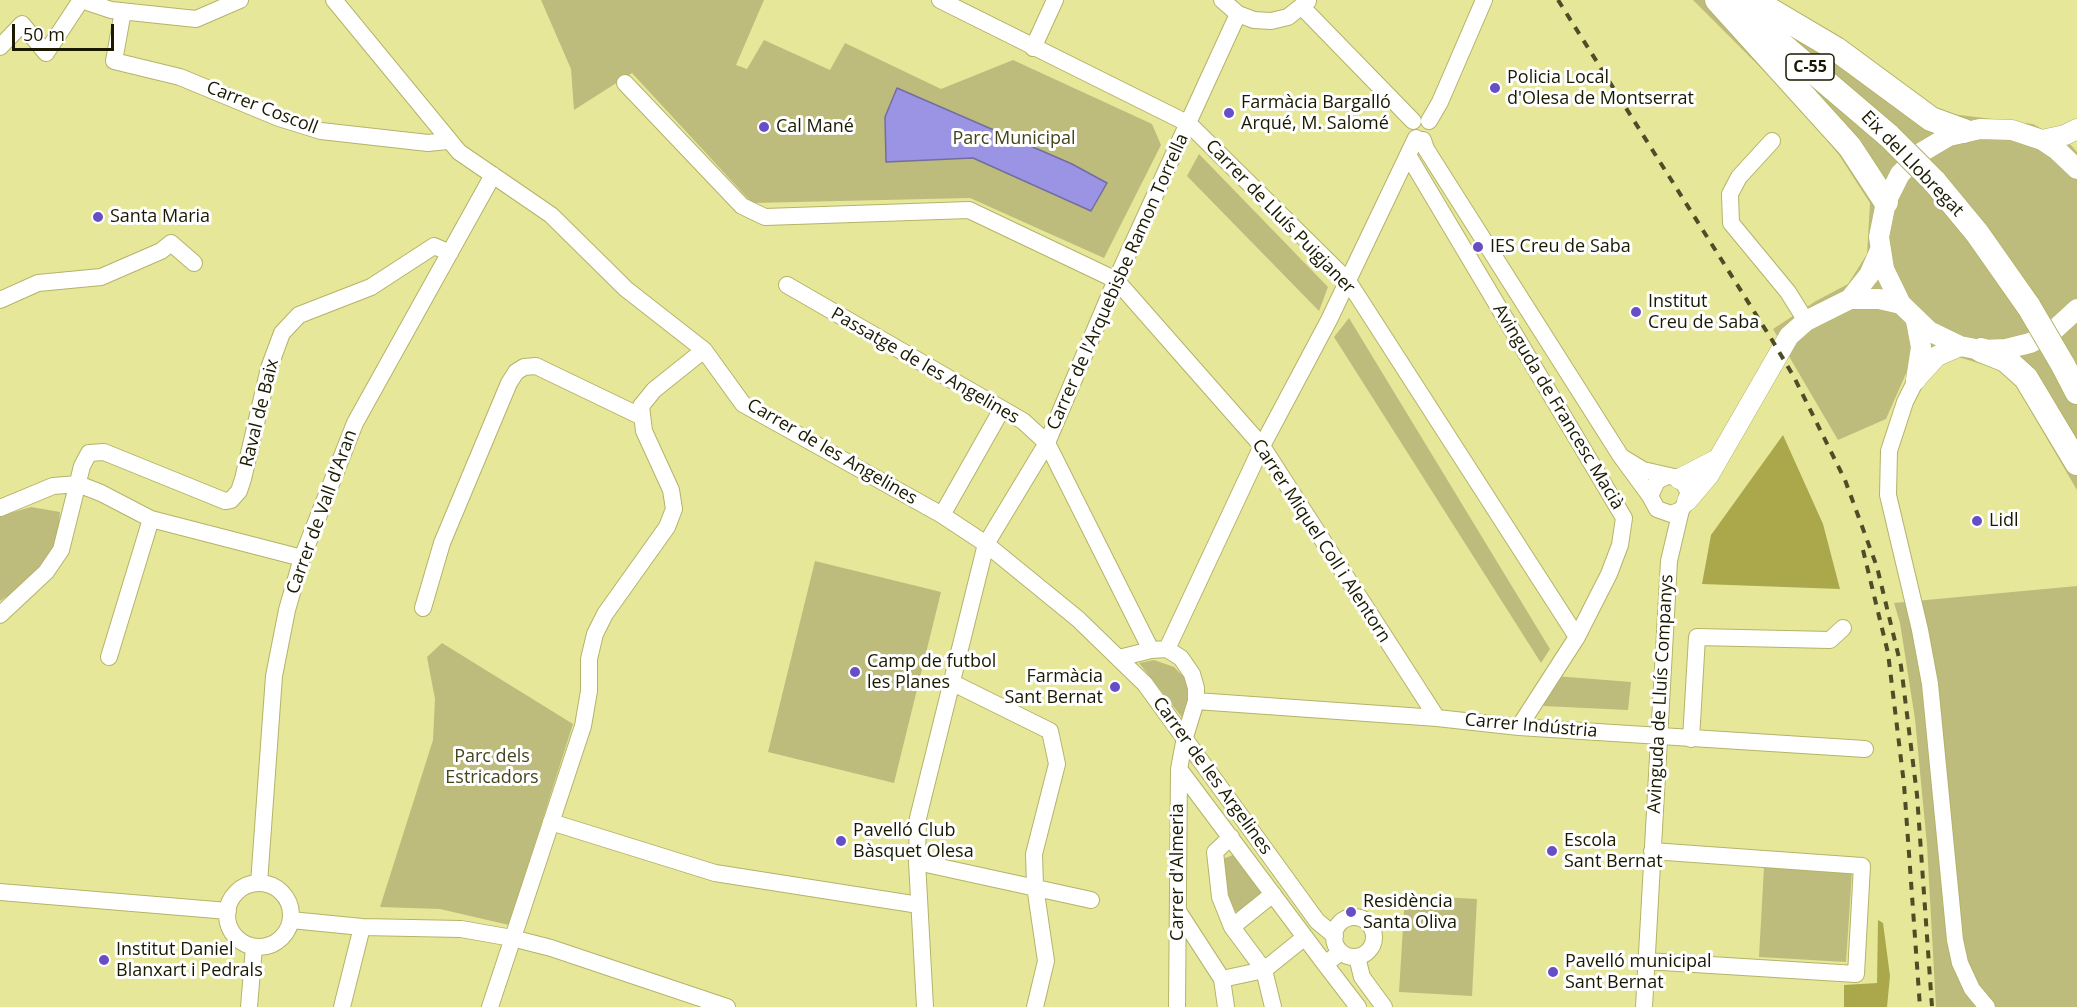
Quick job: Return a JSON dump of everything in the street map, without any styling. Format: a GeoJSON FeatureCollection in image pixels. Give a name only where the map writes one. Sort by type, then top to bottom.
{"type":"FeatureCollection","features":[{"type":"Feature","properties":{"kind":"highway"},"geometry":{"type":"LineString","coordinates":[[1716,0],[1850,147],[1886,202]]}},
{"type":"Feature","properties":{"kind":"highway","name":"Eix del Llobregat"},"geometry":{"type":"LineString","coordinates":[[1729,0],[1889,136],[1934,181],[1977,233],[2029,307],[2077,392]]}},
{"type":"Feature","properties":{"kind":"highway"},"geometry":{"type":"LineString","coordinates":[[1753,0],[1836,49],[1931,119],[1964,131]]}},
{"type":"Feature","properties":{"kind":"highway"},"geometry":{"type":"LineString","coordinates":[[1971,348],[2006,360],[2026,378],[2077,463]]}},
{"type":"Feature","properties":{"kind":"main road"},"geometry":{"type":"LineString","coordinates":[[1971,348],[1929,332],[1901,304],[1887,278],[1880,250],[1880,225],[1886,202],[1900,174],[1922,152],[1942,140],[1964,131],[1996,128],[2019,132],[2042,140],[2057,150],[2077,169]]}},
{"type":"Feature","properties":{"kind":"main road"},"geometry":{"type":"LineString","coordinates":[[2042,140],[2065,135],[2077,129]]}},
{"type":"Feature","properties":{"kind":"main road"},"geometry":{"type":"LineString","coordinates":[[1850,299],[1869,274],[1880,250]]}},
{"type":"Feature","properties":{"kind":"main road"},"geometry":{"type":"LineString","coordinates":[[1684,506],[1719,458],[1783,346],[1798,326],[1850,299],[1864,298],[1901,304]]}},
{"type":"Feature","properties":{"kind":"main road"},"geometry":{"type":"LineString","coordinates":[[1916,380],[1938,356],[1971,348],[2006,349],[2030,343],[2052,332],[2077,309]]}},
{"type":"Feature","properties":{"kind":"main road"},"geometry":{"type":"LineString","coordinates":[[1916,321],[1921,347],[1916,380]]}},
{"type":"Feature","properties":{"kind":"main road"},"geometry":{"type":"LineString","coordinates":[[1673,478],[1719,458]]}},
{"type":"Feature","properties":{"kind":"street"},"geometry":{"type":"LineString","coordinates":[[0,47],[22,24],[46,53],[81,0],[196,19],[240,0]]}},
{"type":"Feature","properties":{"kind":"street","name":"Carrer de les Angelines"},"geometry":{"type":"LineString","coordinates":[[334,0],[437,125],[447,141],[459,152],[550,215],[626,289],[704,350],[743,404],[942,515],[986,544],[1078,619],[1119,658]]}},
{"type":"Feature","properties":{"kind":"street","name":"Carrer de Lluís Puigjaner"},"geometry":{"type":"LineString","coordinates":[[940,0],[1188,124],[1348,281],[1577,637]]}},
{"type":"Feature","properties":{"kind":"street"},"geometry":{"type":"LineString","coordinates":[[1033,48],[1055,0]]}},
{"type":"Feature","properties":{"kind":"street"},"geometry":{"type":"LineString","coordinates":[[1119,658],[1159,649],[1348,281],[1408,156],[1420,139],[1432,132],[1305,4],[1288,16],[1271,21],[1254,20],[1238,14],[1222,0]]}},
{"type":"Feature","properties":{"kind":"street"},"geometry":{"type":"LineString","coordinates":[[1421,121],[1440,102],[1484,0]]}},
{"type":"Feature","properties":{"kind":"street","name":"Carrer Coscoll"},"geometry":{"type":"LineString","coordinates":[[117,7],[114,61],[180,77],[279,118],[321,132],[428,144],[447,141]]}},
{"type":"Feature","properties":{"kind":"street","name":"Carrer de l'Arquebisbe Ramon Torrella"},"geometry":{"type":"LineString","coordinates":[[925,1007],[917,861],[918,818],[986,544],[1047,443],[1116,280],[1238,14]]}},
{"type":"Feature","properties":{"kind":"street","name":"Carrer Miquel Coll i Alentorn"},"geometry":{"type":"LineString","coordinates":[[625,83],[742,206],[765,217],[969,210],[1116,280],[1262,446],[1437,718]]}},
{"type":"Feature","properties":{"kind":"street","name":"Avinguda de Francesc Macià"},"geometry":{"type":"LineString","coordinates":[[1420,139],[1620,455],[1650,496]]}},
{"type":"Feature","properties":{"kind":"street"},"geometry":{"type":"LineString","coordinates":[[1772,141],[1739,177],[1730,194],[1731,223],[1788,292],[1806,321]]}},
{"type":"Feature","properties":{"kind":"street","name":"Avinguda de Francesc Macià"},"geometry":{"type":"LineString","coordinates":[[1408,156],[1624,518],[1620,544],[1609,574],[1577,637],[1519,727]]}},
{"type":"Feature","properties":{"kind":"street","name":"Carrer de Vall d'Aran"},"geometry":{"type":"LineString","coordinates":[[259,883],[274,676],[287,610],[302,558],[355,423],[397,343],[493,175]]}},
{"type":"Feature","properties":{"kind":"street"},"geometry":{"type":"LineString","coordinates":[[0,300],[38,283],[101,277],[161,251],[171,243],[194,262]]}},
{"type":"Feature","properties":{"kind":"street","name":"Raval de Baix"},"geometry":{"type":"LineString","coordinates":[[78,484],[85,458],[89,453],[104,452],[225,501],[236,497],[243,479],[266,380],[282,333],[298,315],[371,287],[434,246],[450,253]]}},
{"type":"Feature","properties":{"kind":"street","name":"Passatge de les Angelines"},"geometry":{"type":"LineString","coordinates":[[787,285],[1023,421],[1047,443],[1159,649],[1181,658],[1192,675],[1196,688],[1196,701]]}},
{"type":"Feature","properties":{"kind":"street"},"geometry":{"type":"LineString","coordinates":[[490,1007],[585,717],[592,642],[605,615],[667,527],[674,509],[671,490],[650,448],[640,416],[640,406],[646,397],[704,350]]}},
{"type":"Feature","properties":{"kind":"street"},"geometry":{"type":"LineString","coordinates":[[423,608],[442,543],[511,379],[516,372],[527,366],[536,366],[640,416]]}},
{"type":"Feature","properties":{"kind":"street"},"geometry":{"type":"LineString","coordinates":[[1916,380],[1905,402],[1890,451],[1888,495],[1930,684],[1955,940],[1960,963],[1972,989],[1987,1007]]}},
{"type":"Feature","properties":{"kind":"street"},"geometry":{"type":"LineString","coordinates":[[942,515],[1002,409]]}},
{"type":"Feature","properties":{"kind":"street","name":"Avinguda de Francesc Macià"},"geometry":{"type":"LineString","coordinates":[[1620,455],[1643,470],[1673,478]]}},
{"type":"Feature","properties":{"kind":"street"},"geometry":{"type":"LineString","coordinates":[[1669,561],[1684,506],[1686,486],[1673,478],[1657,481],[1650,496],[1653,505],[1661,512],[1671,514],[1684,506]]}},
{"type":"Feature","properties":{"kind":"street"},"geometry":{"type":"LineString","coordinates":[[0,615],[46,572],[61,550],[78,484]]}},
{"type":"Feature","properties":{"kind":"street"},"geometry":{"type":"LineString","coordinates":[[0,508],[53,486],[78,484],[101,492],[150,519],[302,558]]}},
{"type":"Feature","properties":{"kind":"street"},"geometry":{"type":"LineString","coordinates":[[1661,512],[1669,561]]}},
{"type":"Feature","properties":{"kind":"street"},"geometry":{"type":"LineString","coordinates":[[109,657],[150,519]]}},
{"type":"Feature","properties":{"kind":"street","name":"Avinguda de Lluís Companys"},"geometry":{"type":"LineString","coordinates":[[1644,1007],[1669,561]]}},
{"type":"Feature","properties":{"kind":"street"},"geometry":{"type":"LineString","coordinates":[[1691,739],[1697,637],[1830,640],[1843,628]]}},
{"type":"Feature","properties":{"kind":"street","name":"Carrer de les Argelines"},"geometry":{"type":"LineString","coordinates":[[1119,658],[1145,684],[1185,737],[1317,921],[1344,948],[1371,947],[1373,930],[1362,919],[1352,917],[1343,921],[1301,898]]}},
{"type":"Feature","properties":{"kind":"street"},"geometry":{"type":"LineString","coordinates":[[953,683],[1050,731],[1057,764],[1034,854],[1035,886],[1046,962],[1035,1007]]}},
{"type":"Feature","properties":{"kind":"street","name":"Carrer Indústria"},"geometry":{"type":"LineString","coordinates":[[1196,701],[1658,737],[1865,749]]}},
{"type":"Feature","properties":{"kind":"street","name":"Carrer d'Almeria"},"geometry":{"type":"LineString","coordinates":[[1177,1007],[1179,769],[1185,737],[1196,701]]}},
{"type":"Feature","properties":{"kind":"street"},"geometry":{"type":"LineString","coordinates":[[1179,769],[1358,1007]]}},
{"type":"Feature","properties":{"kind":"street"},"geometry":{"type":"LineString","coordinates":[[551,822],[715,873],[919,905]]}},
{"type":"Feature","properties":{"kind":"street"},"geometry":{"type":"LineString","coordinates":[[1231,837],[1215,852],[1220,897],[1232,927],[1264,970],[1273,1007]]}},
{"type":"Feature","properties":{"kind":"street"},"geometry":{"type":"LineString","coordinates":[[1646,961],[1856,974],[1862,866],[1652,851]]}},
{"type":"Feature","properties":{"kind":"street"},"geometry":{"type":"LineString","coordinates":[[917,861],[1091,900]]}},
{"type":"Feature","properties":{"kind":"street"},"geometry":{"type":"LineString","coordinates":[[259,883],[281,891],[291,907],[288,930],[279,940],[265,947],[254,947],[235,936],[228,920],[228,911],[236,893],[259,883]]}},
{"type":"Feature","properties":{"kind":"street"},"geometry":{"type":"LineString","coordinates":[[0,892],[228,911]]}},
{"type":"Feature","properties":{"kind":"street"},"geometry":{"type":"LineString","coordinates":[[1232,927],[1273,894]]}},
{"type":"Feature","properties":{"kind":"street"},"geometry":{"type":"LineString","coordinates":[[1178,910],[1222,979],[1226,1007]]}},
{"type":"Feature","properties":{"kind":"street"},"geometry":{"type":"LineString","coordinates":[[291,920],[362,927],[461,929],[512,938],[551,948],[726,1007]]}},
{"type":"Feature","properties":{"kind":"street"},"geometry":{"type":"LineString","coordinates":[[1343,921],[1344,948],[1384,1007]]}},
{"type":"Feature","properties":{"kind":"street"},"geometry":{"type":"LineString","coordinates":[[342,1007],[362,927]]}},
{"type":"Feature","properties":{"kind":"street"},"geometry":{"type":"LineString","coordinates":[[1222,979],[1264,970],[1305,937]]}},
{"type":"Feature","properties":{"kind":"street"},"geometry":{"type":"LineString","coordinates":[[249,1007],[254,947]]}},
{"type":"Feature","properties":{"kind":"street"},"geometry":{"type":"LineString","coordinates":[[1325,964],[1344,948]]}},
{"type":"Feature","properties":{"kind":"green space","name":"Parc Municipal"},"geometry":{"type":"Polygon","coordinates":[[[541,0],[764,0],[736,65],[747,69],[764,40],[830,70],[845,43],[941,89],[1013,60],[1152,124],[1161,145],[1104,258],[970,198],[752,203],[632,73],[574,110],[571,69],[541,0]]]}},
{"type":"Feature","properties":{"kind":"green space"},"geometry":{"type":"Polygon","coordinates":[[[1693,0],[1773,0],[1935,112],[2033,124],[2071,145],[2077,152],[2077,490],[2008,372],[1955,356],[1908,369],[1886,419],[1838,440],[1773,329],[1816,301],[1848,284],[1867,254],[1870,203],[1839,155],[1798,105],[1693,0]]]}},
{"type":"Feature","properties":{"kind":"green space"},"geometry":{"type":"Polygon","coordinates":[[[1199,154],[1328,287],[1319,311],[1187,176],[1199,154]]]}},
{"type":"Feature","properties":{"kind":"green space"},"geometry":{"type":"Polygon","coordinates":[[[1349,318],[1550,649],[1541,663],[1334,337],[1349,318]]]}},
{"type":"Feature","properties":{"kind":"green space"},"geometry":{"type":"Polygon","coordinates":[[[31,507],[60,512],[58,534],[46,572],[0,601],[0,516],[31,507]]]}},
{"type":"Feature","properties":{"kind":"green space","name":"Camp de futbol les Planes"},"geometry":{"type":"Polygon","coordinates":[[[815,561],[941,592],[894,783],[768,752],[815,561]]]}},
{"type":"Feature","properties":{"kind":"green space"},"geometry":{"type":"Polygon","coordinates":[[[2077,586],[2077,1007],[1936,1007],[1927,845],[1915,719],[1900,623],[1894,603],[2077,586]]]}},
{"type":"Feature","properties":{"kind":"green space","name":"Parc dels Estricadors"},"geometry":{"type":"Polygon","coordinates":[[[442,643],[573,724],[509,925],[440,909],[380,907],[433,740],[435,699],[427,657],[442,643]]]}},
{"type":"Feature","properties":{"kind":"green space"},"geometry":{"type":"Polygon","coordinates":[[[1154,660],[1174,667],[1184,677],[1190,699],[1184,720],[1139,663],[1154,660]]]}},
{"type":"Feature","properties":{"kind":"green space"},"geometry":{"type":"Polygon","coordinates":[[[1555,676],[1631,682],[1628,710],[1543,706],[1555,676]]]}},
{"type":"Feature","properties":{"kind":"green space"},"geometry":{"type":"Polygon","coordinates":[[[1233,855],[1266,894],[1237,912],[1231,909],[1223,882],[1223,859],[1233,855]]]}},
{"type":"Feature","properties":{"kind":"green space"},"geometry":{"type":"Polygon","coordinates":[[[1764,867],[1852,872],[1846,962],[1759,957],[1764,867]]]}},
{"type":"Feature","properties":{"kind":"green space"},"geometry":{"type":"Polygon","coordinates":[[[1405,895],[1477,899],[1472,996],[1399,992],[1405,895]]]}},
{"type":"Feature","properties":{"kind":"shaded area"},"geometry":{"type":"Polygon","coordinates":[[[897,88],[1072,164],[1107,183],[1091,211],[973,158],[886,162],[885,117],[897,88]]]}},
{"type":"Feature","properties":{"kind":"shaded area"},"geometry":{"type":"Polygon","coordinates":[[[1783,435],[1823,524],[1840,589],[1702,584],[1711,535],[1783,435]]]}},
{"type":"Feature","properties":{"kind":"shaded area"},"geometry":{"type":"Polygon","coordinates":[[[1878,920],[1883,923],[1890,976],[1887,1007],[1844,1007],[1844,985],[1877,983],[1878,920]]]}},
{"type":"Feature","properties":{"kind":"railway"},"geometry":{"type":"LineString","coordinates":[[1558,0],[1772,340],[1794,377],[1845,480],[1877,567],[1901,666],[1917,795],[1932,1007]]}},
{"type":"Feature","properties":{"kind":"railway"},"geometry":{"type":"LineString","coordinates":[[1863,550],[1888,653],[1904,784],[1920,1007]]}},
{"type":"Feature","properties":{"kind":"place","name":"Policia Local d'Olesa de Montserrat"},"geometry":{"type":"Point","coordinates":[1495,88]}},
{"type":"Feature","properties":{"kind":"place","name":"Farmàcia Bargalló Arqué, M. Salomé"},"geometry":{"type":"Point","coordinates":[1229,113]}},
{"type":"Feature","properties":{"kind":"place","name":"Cal Mané"},"geometry":{"type":"Point","coordinates":[764,127]}},
{"type":"Feature","properties":{"kind":"place","name":"Santa Maria"},"geometry":{"type":"Point","coordinates":[98,217]}},
{"type":"Feature","properties":{"kind":"place","name":"IES Creu de Saba"},"geometry":{"type":"Point","coordinates":[1478,247]}},
{"type":"Feature","properties":{"kind":"place","name":"Institut Creu de Saba"},"geometry":{"type":"Point","coordinates":[1636,312]}},
{"type":"Feature","properties":{"kind":"place","name":"Lidl"},"geometry":{"type":"Point","coordinates":[1977,521]}},
{"type":"Feature","properties":{"kind":"place","name":"Camp de futbol les Planes"},"geometry":{"type":"Point","coordinates":[855,672]}},
{"type":"Feature","properties":{"kind":"place","name":"Farmàcia Sant Bernat"},"geometry":{"type":"Point","coordinates":[1115,687]}},
{"type":"Feature","properties":{"kind":"place","name":"Pavelló Club Bàsquet Olesa"},"geometry":{"type":"Point","coordinates":[841,841]}},
{"type":"Feature","properties":{"kind":"place","name":"Escola Sant Bernat"},"geometry":{"type":"Point","coordinates":[1552,851]}},
{"type":"Feature","properties":{"kind":"place","name":"Residència Santa Oliva"},"geometry":{"type":"Point","coordinates":[1351,912]}},
{"type":"Feature","properties":{"kind":"place","name":"Institut Daniel Blanxart i Pedrals"},"geometry":{"type":"Point","coordinates":[104,960]}},
{"type":"Feature","properties":{"kind":"place","name":"Pavelló municipal Sant Bernat"},"geometry":{"type":"Point","coordinates":[1553,972]}}]}
